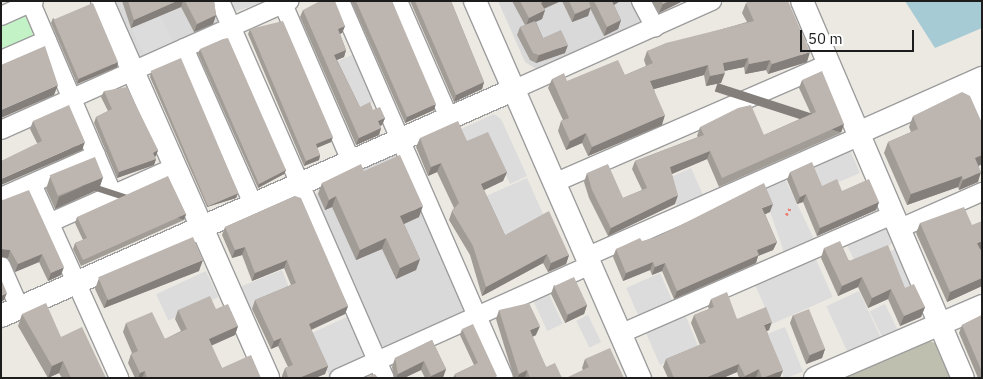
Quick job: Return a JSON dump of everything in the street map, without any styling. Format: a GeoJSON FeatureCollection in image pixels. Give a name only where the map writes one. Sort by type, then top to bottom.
{"type":"FeatureCollection","features":[{"type":"Feature","properties":{"kind":"street"},"geometry":{"type":"LineString","coordinates":[[102,1],[268,378]]}},
{"type":"Feature","properties":{"kind":"street"},"geometry":{"type":"LineString","coordinates":[[220,1],[385,378]]}},
{"type":"Feature","properties":{"kind":"street"},"geometry":{"type":"LineString","coordinates":[[340,1],[504,378]]}},
{"type":"Feature","properties":{"kind":"street"},"geometry":{"type":"LineString","coordinates":[[398,1],[449,118]]}},
{"type":"Feature","properties":{"kind":"street"},"geometry":{"type":"LineString","coordinates":[[475,1],[640,378]]}},
{"type":"Feature","properties":{"kind":"street"},"geometry":{"type":"LineString","coordinates":[[642,1],[655,27]]}},
{"type":"Feature","properties":{"kind":"street"},"geometry":{"type":"LineString","coordinates":[[1,266],[11,312],[712,1]]}},
{"type":"Feature","properties":{"kind":"street"},"geometry":{"type":"LineString","coordinates":[[802,1],[963,378]]}},
{"type":"Feature","properties":{"kind":"street"},"geometry":{"type":"LineString","coordinates":[[1,16],[33,2],[47,40],[114,195]]}},
{"type":"Feature","properties":{"kind":"street"},"geometry":{"type":"LineString","coordinates":[[1,130],[286,3],[351,161]]}},
{"type":"Feature","properties":{"kind":"street"},"geometry":{"type":"LineString","coordinates":[[1,60],[47,40]]}},
{"type":"Feature","properties":{"kind":"street"},"geometry":{"type":"LineString","coordinates":[[184,48],[253,204]]}},
{"type":"Feature","properties":{"kind":"street"},"geometry":{"type":"LineString","coordinates":[[554,183],[828,64]]}},
{"type":"Feature","properties":{"kind":"street"},"geometry":{"type":"LineString","coordinates":[[339,378],[478,318],[588,261],[852,140],[858,133],[975,81],[982,111]]}},
{"type":"Feature","properties":{"kind":"street"},"geometry":{"type":"LineString","coordinates":[[1,197],[96,156]]}},
{"type":"Feature","properties":{"kind":"street"},"geometry":{"type":"LineString","coordinates":[[50,223],[175,167]]}},
{"type":"Feature","properties":{"kind":"street"},"geometry":{"type":"LineString","coordinates":[[32,184],[119,378]]}},
{"type":"Feature","properties":{"kind":"street"},"geometry":{"type":"LineString","coordinates":[[620,334],[895,222],[982,192]]}},
{"type":"Feature","properties":{"kind":"street"},"geometry":{"type":"LineString","coordinates":[[815,378],[982,306]]}},
{"type":"Feature","properties":{"kind":"path"},"geometry":{"type":"LineString","coordinates":[[786,215],[790,208]]}},
{"type":"Feature","properties":{"kind":"shaded area"},"geometry":{"type":"Polygon","coordinates":[[[112,1],[214,1],[221,18],[218,26],[144,58],[136,54],[112,1]]]}},
{"type":"Feature","properties":{"kind":"shaded area"},"geometry":{"type":"Polygon","coordinates":[[[229,1],[264,1],[264,2],[234,12],[229,1]]]}},
{"type":"Feature","properties":{"kind":"shaded area"},"geometry":{"type":"Polygon","coordinates":[[[498,1],[634,1],[645,21],[538,70],[525,62],[498,1]]]}},
{"type":"Feature","properties":{"kind":"shaded area"},"geometry":{"type":"Polygon","coordinates":[[[161,16],[174,44],[145,58],[132,30],[161,16]]]}},
{"type":"Feature","properties":{"kind":"shaded area"},"geometry":{"type":"Polygon","coordinates":[[[354,54],[375,102],[356,110],[335,63],[354,54]]]}},
{"type":"Feature","properties":{"kind":"shaded area"},"geometry":{"type":"Polygon","coordinates":[[[494,114],[501,119],[527,176],[510,184],[488,135],[467,144],[461,129],[494,114]]]}},
{"type":"Feature","properties":{"kind":"shaded area"},"geometry":{"type":"Polygon","coordinates":[[[850,150],[860,173],[819,190],[809,167],[850,150]]]}},
{"type":"Feature","properties":{"kind":"shaded area"},"geometry":{"type":"Polygon","coordinates":[[[395,155],[403,158],[467,305],[463,317],[388,349],[378,344],[315,199],[319,188],[395,155]]]}},
{"type":"Feature","properties":{"kind":"shaded area"},"geometry":{"type":"Polygon","coordinates":[[[691,168],[706,201],[680,212],[665,179],[691,168]]]}},
{"type":"Feature","properties":{"kind":"shaded area"},"geometry":{"type":"Polygon","coordinates":[[[783,175],[817,245],[786,258],[761,185],[783,175]]]}},
{"type":"Feature","properties":{"kind":"shaded area"},"geometry":{"type":"Polygon","coordinates":[[[527,178],[545,218],[502,237],[484,197],[527,178]]]}},
{"type":"Feature","properties":{"kind":"shaded area"},"geometry":{"type":"Polygon","coordinates":[[[878,225],[886,229],[893,243],[857,266],[845,241],[878,225]]]}},
{"type":"Feature","properties":{"kind":"shaded area"},"geometry":{"type":"Polygon","coordinates":[[[895,249],[913,289],[904,293],[886,253],[895,249]]]}},
{"type":"Feature","properties":{"kind":"shaded area"},"geometry":{"type":"Polygon","coordinates":[[[814,255],[833,297],[772,324],[754,282],[814,255]]]}},
{"type":"Feature","properties":{"kind":"shaded area"},"geometry":{"type":"Polygon","coordinates":[[[282,270],[291,292],[250,309],[241,286],[282,270]]]}},
{"type":"Feature","properties":{"kind":"shaded area"},"geometry":{"type":"Polygon","coordinates":[[[206,271],[218,297],[168,321],[156,294],[206,271]]]}},
{"type":"Feature","properties":{"kind":"shaded area"},"geometry":{"type":"Polygon","coordinates":[[[660,273],[675,306],[641,321],[626,288],[660,273]]]}},
{"type":"Feature","properties":{"kind":"shaded area"},"geometry":{"type":"Polygon","coordinates":[[[859,291],[881,337],[848,352],[826,306],[859,291]]]}},
{"type":"Feature","properties":{"kind":"shaded area"},"geometry":{"type":"Polygon","coordinates":[[[548,292],[563,324],[547,331],[533,299],[548,292]]]}},
{"type":"Feature","properties":{"kind":"shaded area"},"geometry":{"type":"Polygon","coordinates":[[[885,304],[897,329],[882,337],[870,311],[885,304]]]}},
{"type":"Feature","properties":{"kind":"shaded area"},"geometry":{"type":"Polygon","coordinates":[[[684,312],[699,348],[660,365],[646,333],[649,327],[684,312]]]}},
{"type":"Feature","properties":{"kind":"shaded area"},"geometry":{"type":"Polygon","coordinates":[[[351,315],[367,351],[362,360],[329,375],[310,334],[351,315]]]}},
{"type":"Feature","properties":{"kind":"shaded area"},"geometry":{"type":"Polygon","coordinates":[[[588,315],[601,342],[589,348],[576,321],[588,315]]]}},
{"type":"Feature","properties":{"kind":"shaded area"},"geometry":{"type":"Polygon","coordinates":[[[785,327],[803,372],[784,378],[766,334],[785,327]]]}},
{"type":"Feature","properties":{"kind":"shaded area"},"geometry":{"type":"Polygon","coordinates":[[[928,340],[937,344],[951,378],[841,378],[928,340]]]}},
{"type":"Feature","properties":{"kind":"green space"},"geometry":{"type":"Polygon","coordinates":[[[19,12],[28,15],[37,33],[33,42],[1,57],[1,20],[19,12]]]}},
{"type":"Feature","properties":{"kind":"water"},"geometry":{"type":"Polygon","coordinates":[[[905,1],[982,1],[982,28],[935,48],[905,1]]]}},
{"type":"Feature","properties":{"kind":"building"},"geometry":{"type":"Polygon","coordinates":[[[128,1],[177,1],[134,20],[128,1]]]}},
{"type":"Feature","properties":{"kind":"building"},"geometry":{"type":"Polygon","coordinates":[[[185,1],[214,1],[216,15],[197,24],[185,1]]]}},
{"type":"Feature","properties":{"kind":"building"},"geometry":{"type":"Polygon","coordinates":[[[320,1],[335,1],[345,26],[338,29],[346,50],[334,55],[360,107],[370,102],[373,110],[380,107],[385,118],[378,121],[381,128],[359,138],[303,10],[320,1]]]}},
{"type":"Feature","properties":{"kind":"building"},"geometry":{"type":"Polygon","coordinates":[[[356,1],[392,1],[436,104],[407,117],[356,1]]]}},
{"type":"Feature","properties":{"kind":"building"},"geometry":{"type":"Polygon","coordinates":[[[415,1],[451,1],[484,82],[456,95],[415,1]]]}},
{"type":"Feature","properties":{"kind":"building"},"geometry":{"type":"Polygon","coordinates":[[[520,1],[544,1],[541,3],[545,10],[529,18],[520,1]]]}},
{"type":"Feature","properties":{"kind":"building"},"geometry":{"type":"Polygon","coordinates":[[[569,1],[588,1],[591,7],[575,14],[569,1]]]}},
{"type":"Feature","properties":{"kind":"building"},"geometry":{"type":"Polygon","coordinates":[[[594,1],[612,1],[621,20],[607,27],[594,1]]]}},
{"type":"Feature","properties":{"kind":"building"},"geometry":{"type":"Polygon","coordinates":[[[749,1],[788,1],[810,52],[772,64],[770,60],[749,64],[748,58],[723,63],[725,73],[710,76],[708,65],[650,81],[665,115],[592,147],[586,133],[570,141],[561,121],[569,118],[552,79],[564,73],[567,81],[618,60],[625,75],[653,63],[647,51],[666,43],[754,21],[746,3],[749,1]]]}},
{"type":"Feature","properties":{"kind":"building"},"geometry":{"type":"Polygon","coordinates":[[[93,3],[118,62],[78,79],[53,20],[93,3]]]}},
{"type":"Feature","properties":{"kind":"building"},"geometry":{"type":"Polygon","coordinates":[[[283,21],[333,137],[316,144],[320,155],[306,161],[250,29],[283,21]]]}},
{"type":"Feature","properties":{"kind":"building"},"geometry":{"type":"Polygon","coordinates":[[[535,21],[543,38],[561,30],[568,45],[539,55],[533,53],[520,27],[535,21]]]}},
{"type":"Feature","properties":{"kind":"building"},"geometry":{"type":"Polygon","coordinates":[[[228,38],[286,170],[259,184],[200,49],[228,38]]]}},
{"type":"Feature","properties":{"kind":"building"},"geometry":{"type":"Polygon","coordinates":[[[45,46],[58,85],[1,110],[1,65],[45,46]]]}},
{"type":"Feature","properties":{"kind":"building"},"geometry":{"type":"Polygon","coordinates":[[[181,58],[238,193],[208,206],[151,71],[181,58]]]}},
{"type":"Feature","properties":{"kind":"building"},"geometry":{"type":"Polygon","coordinates":[[[822,71],[844,124],[722,178],[710,151],[670,167],[678,195],[611,228],[592,190],[587,173],[608,164],[623,198],[647,188],[635,161],[704,135],[700,127],[738,108],[751,105],[764,135],[816,112],[802,80],[822,71]]]}},
{"type":"Feature","properties":{"kind":"building"},"geometry":{"type":"Polygon","coordinates":[[[127,87],[158,150],[153,153],[156,159],[119,172],[96,117],[112,109],[104,91],[127,87]]]}},
{"type":"Feature","properties":{"kind":"building"},"geometry":{"type":"Polygon","coordinates":[[[962,92],[970,96],[982,123],[982,155],[975,158],[981,172],[963,180],[962,176],[911,194],[888,142],[918,129],[913,116],[962,92]]]}},
{"type":"Feature","properties":{"kind":"building"},"geometry":{"type":"Polygon","coordinates":[[[69,105],[85,142],[1,179],[1,161],[42,141],[33,121],[69,105]]]}},
{"type":"Feature","properties":{"kind":"building"},"geometry":{"type":"Polygon","coordinates":[[[458,121],[467,141],[488,132],[507,172],[481,184],[505,235],[549,211],[569,255],[551,263],[547,254],[486,287],[473,246],[452,211],[459,203],[441,163],[431,167],[420,138],[458,121]]]}},
{"type":"Feature","properties":{"kind":"building"},"geometry":{"type":"Polygon","coordinates":[[[400,155],[423,206],[400,216],[420,259],[400,268],[386,238],[360,250],[336,196],[329,200],[322,183],[361,164],[364,171],[400,155]]]}},
{"type":"Feature","properties":{"kind":"building"},"geometry":{"type":"Polygon","coordinates":[[[95,157],[103,177],[58,196],[50,175],[95,157]]]}},
{"type":"Feature","properties":{"kind":"building"},"geometry":{"type":"Polygon","coordinates":[[[812,162],[822,186],[837,179],[842,191],[869,179],[879,202],[820,228],[806,194],[800,197],[790,172],[812,162]]]}},
{"type":"Feature","properties":{"kind":"building"},"geometry":{"type":"Polygon","coordinates":[[[168,176],[186,214],[83,260],[75,243],[87,238],[77,217],[168,176]]]}},
{"type":"Feature","properties":{"kind":"building"},"geometry":{"type":"Polygon","coordinates":[[[764,183],[773,204],[762,208],[777,242],[757,250],[759,255],[677,291],[665,263],[655,267],[653,262],[626,273],[616,249],[640,238],[642,241],[657,237],[764,183]]]}},
{"type":"Feature","properties":{"kind":"building"},"geometry":{"type":"Polygon","coordinates":[[[29,190],[64,267],[51,273],[42,254],[18,264],[10,250],[1,249],[1,199],[3,200],[29,190]]]}},
{"type":"Feature","properties":{"kind":"building"},"geometry":{"type":"Polygon","coordinates":[[[295,196],[301,198],[348,306],[309,324],[328,366],[299,378],[290,378],[285,368],[293,365],[281,338],[274,341],[255,300],[296,283],[287,260],[255,273],[245,247],[235,250],[225,227],[295,196]]]}},
{"type":"Feature","properties":{"kind":"building"},"geometry":{"type":"Polygon","coordinates":[[[964,207],[972,225],[982,221],[982,241],[977,243],[982,253],[982,278],[950,292],[920,223],[964,207]]]}},
{"type":"Feature","properties":{"kind":"building"},"geometry":{"type":"Polygon","coordinates":[[[193,237],[203,260],[108,300],[98,277],[193,237]]]}},
{"type":"Feature","properties":{"kind":"building"},"geometry":{"type":"Polygon","coordinates":[[[840,241],[849,261],[888,245],[905,288],[914,284],[925,307],[904,316],[891,289],[872,298],[862,277],[842,286],[824,248],[840,241]]]}},
{"type":"Feature","properties":{"kind":"building"},"geometry":{"type":"Polygon","coordinates":[[[574,277],[587,305],[567,314],[554,286],[574,277]]]}},
{"type":"Feature","properties":{"kind":"building"},"geometry":{"type":"Polygon","coordinates":[[[1,279],[7,293],[1,296],[1,279]]]}},
{"type":"Feature","properties":{"kind":"building"},"geometry":{"type":"Polygon","coordinates":[[[727,292],[737,319],[766,307],[772,322],[764,325],[783,370],[762,378],[759,369],[745,376],[739,364],[705,378],[674,378],[666,359],[706,342],[694,315],[714,307],[711,299],[727,292]]]}},
{"type":"Feature","properties":{"kind":"building"},"geometry":{"type":"Polygon","coordinates":[[[210,296],[216,309],[228,304],[238,326],[209,339],[222,368],[251,355],[261,378],[147,378],[145,371],[140,373],[131,354],[138,351],[126,323],[152,312],[165,339],[187,329],[178,310],[210,296]]]}},
{"type":"Feature","properties":{"kind":"building"},"geometry":{"type":"Polygon","coordinates":[[[46,303],[61,337],[82,327],[106,378],[71,378],[63,361],[52,366],[22,314],[46,303]]]}},
{"type":"Feature","properties":{"kind":"building"},"geometry":{"type":"Polygon","coordinates":[[[529,303],[540,326],[530,330],[546,367],[555,363],[562,378],[530,378],[527,370],[519,374],[499,310],[529,303]]]}},
{"type":"Feature","properties":{"kind":"building"},"geometry":{"type":"Polygon","coordinates":[[[809,309],[825,349],[809,355],[793,315],[809,309]]]}},
{"type":"Feature","properties":{"kind":"building"},"geometry":{"type":"Polygon","coordinates":[[[982,315],[982,372],[962,325],[982,315]]]}},
{"type":"Feature","properties":{"kind":"building"},"geometry":{"type":"Polygon","coordinates":[[[473,324],[497,376],[494,378],[456,378],[455,374],[478,363],[462,329],[473,324]]]}},
{"type":"Feature","properties":{"kind":"building"},"geometry":{"type":"Polygon","coordinates":[[[432,340],[446,369],[431,376],[424,361],[398,374],[395,358],[432,340]]]}},
{"type":"Feature","properties":{"kind":"building"},"geometry":{"type":"Polygon","coordinates":[[[610,348],[624,378],[566,378],[589,367],[585,359],[610,348]]]}},
{"type":"Feature","properties":{"kind":"building"},"geometry":{"type":"Polygon","coordinates":[[[375,374],[378,378],[364,378],[375,374]]]}}]}
